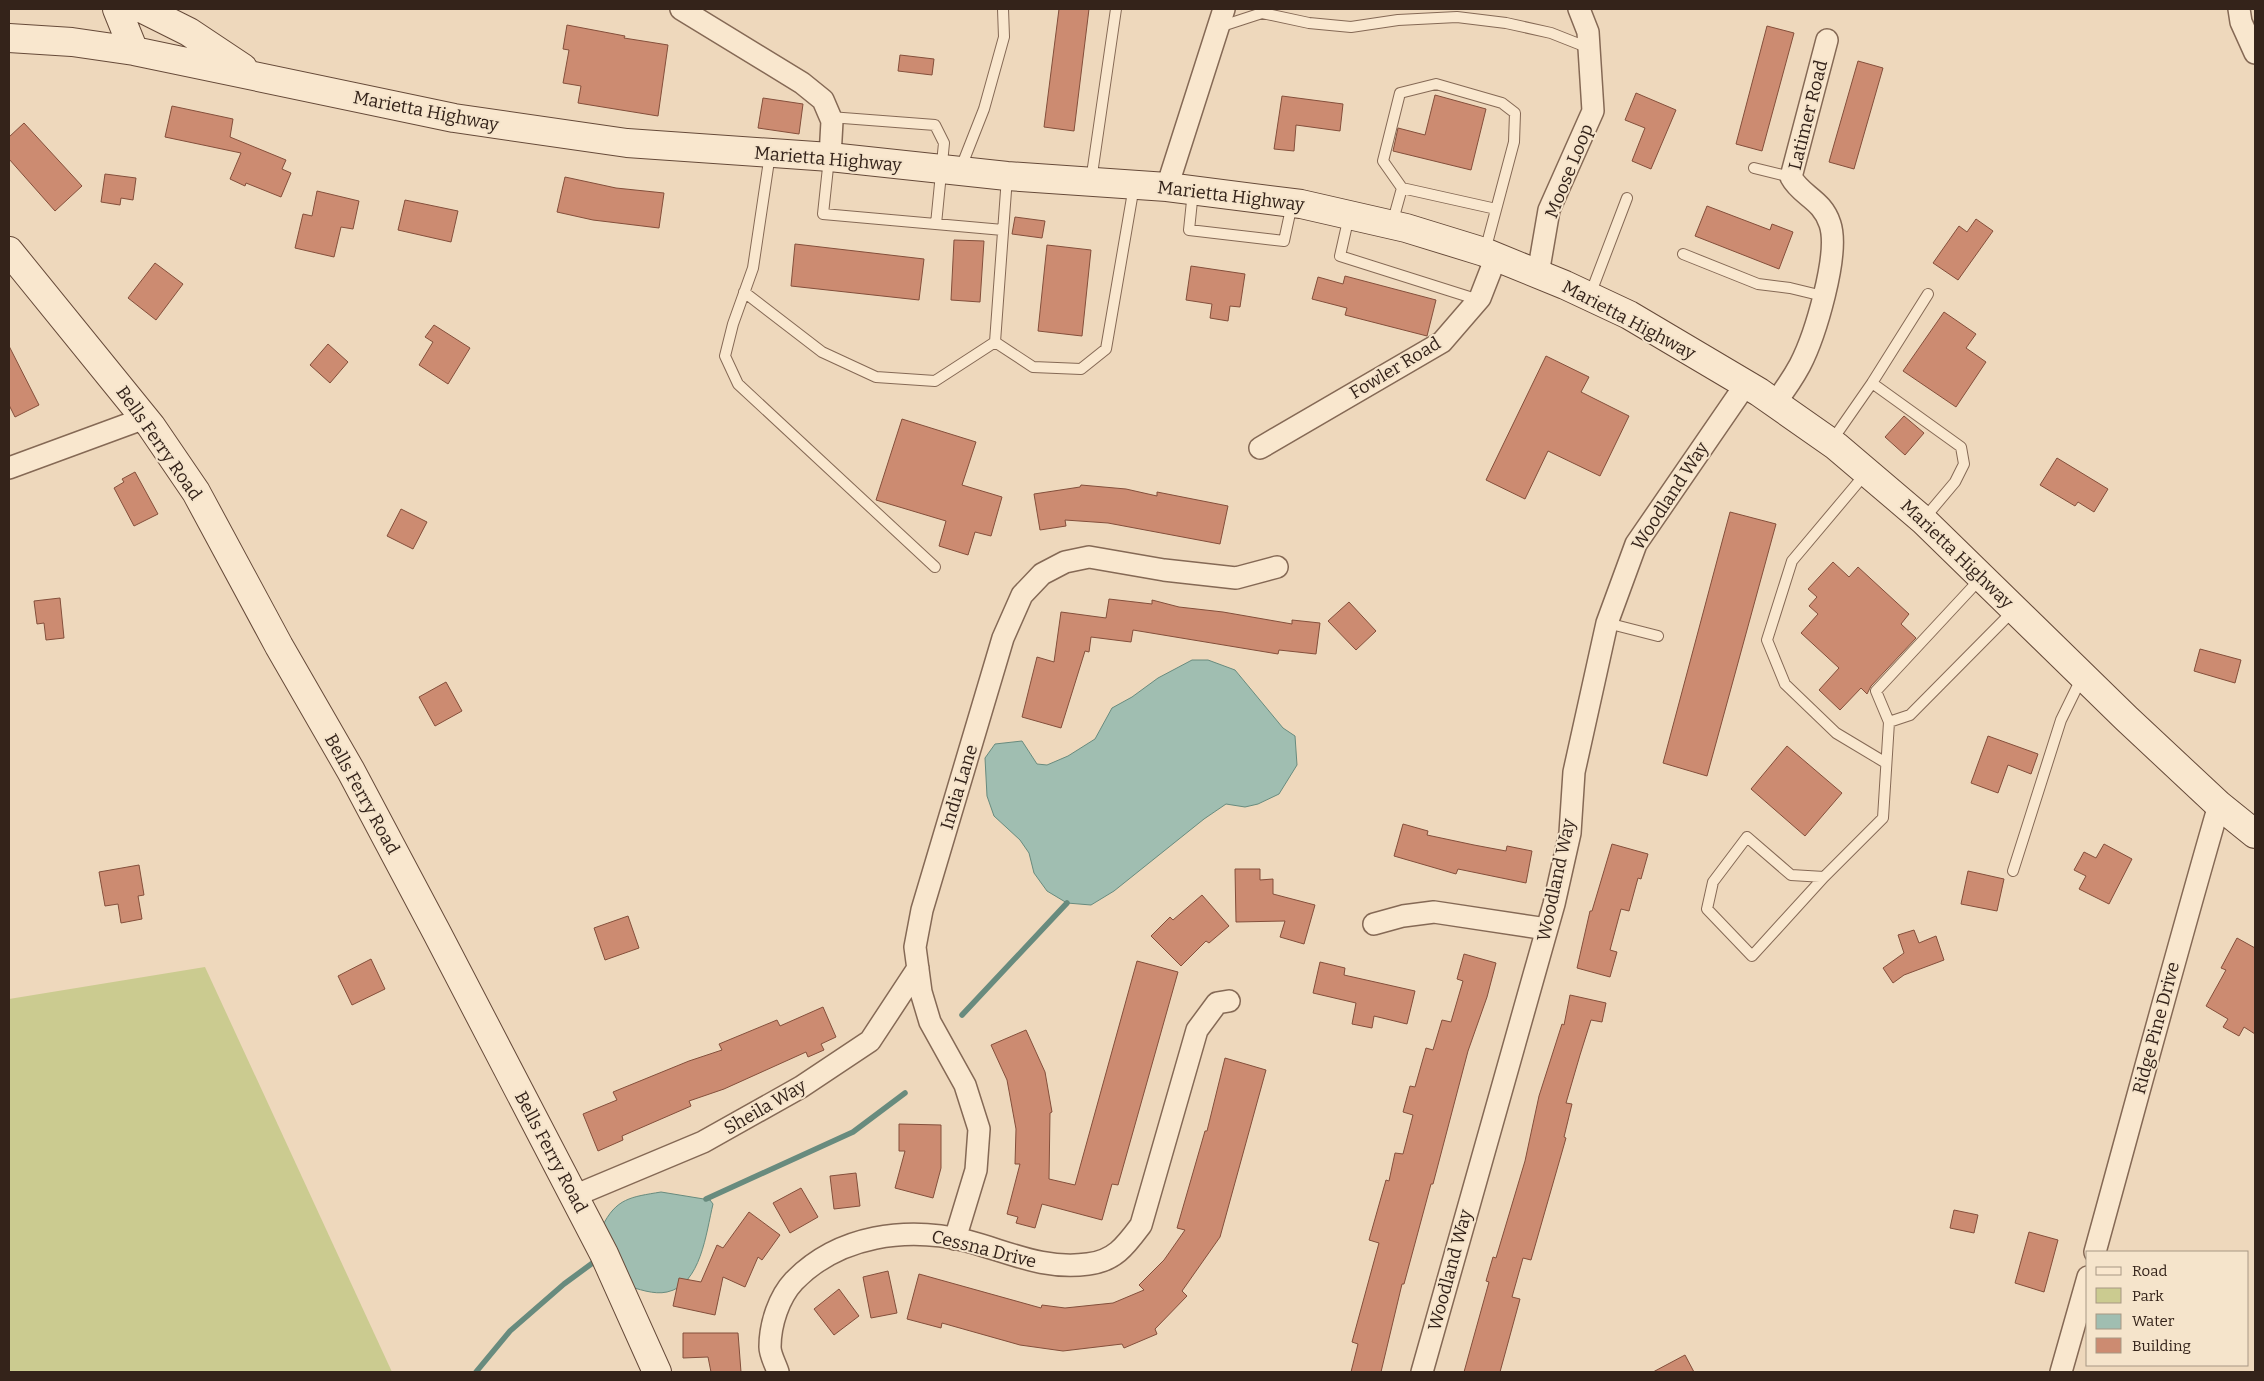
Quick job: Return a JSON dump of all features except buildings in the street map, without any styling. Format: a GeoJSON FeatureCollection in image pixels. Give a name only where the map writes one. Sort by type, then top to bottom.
{"type":"FeatureCollection","features":[{"type":"Feature","properties":{"kind":"main road"},"geometry":{"type":"LineString","coordinates":[[117,9],[134,51]]}},
{"type":"Feature","properties":{"kind":"main road"},"geometry":{"type":"LineString","coordinates":[[143,9],[189,32],[256,77]]}},
{"type":"Feature","properties":{"kind":"main road","name":"Marietta Highway"},"geometry":{"type":"LineString","coordinates":[[9,38],[72,42],[134,51],[454,118],[537,132],[627,143],[830,156],[1007,176],[1167,187],[1292,203],[1392,225],[1490,254],[1590,296],[1629,316],[1746,384],[1830,442],[1923,520],[2082,676],[2219,804],[2255,834]]}},
{"type":"Feature","properties":{"kind":"main road","name":"Bells Ferry Road"},"geometry":{"type":"LineString","coordinates":[[9,251],[144,418],[196,492],[279,646],[351,771],[574,1196],[604,1254],[657,1372]]}},
{"type":"Feature","properties":{"kind":"street"},"geometry":{"type":"LineString","coordinates":[[681,9],[802,83],[823,100],[832,121],[830,156]]}},
{"type":"Feature","properties":{"kind":"street","name":"Moose Loop"},"geometry":{"type":"LineString","coordinates":[[1538,274],[1549,210],[1593,111],[1588,32],[1579,9]]}},
{"type":"Feature","properties":{"kind":"street"},"geometry":{"type":"LineString","coordinates":[[2239,9],[2242,22],[2255,53]]}},
{"type":"Feature","properties":{"kind":"street"},"geometry":{"type":"LineString","coordinates":[[1167,187],[1221,18]]}},
{"type":"Feature","properties":{"kind":"street","name":"Latimer Road"},"geometry":{"type":"LineString","coordinates":[[1775,403],[1803,358],[1813,337],[1833,260],[1830,224],[1819,202],[1794,183],[1791,177],[1827,40]]}},
{"type":"Feature","properties":{"kind":"street","name":"Fowler Road"},"geometry":{"type":"LineString","coordinates":[[1260,448],[1442,342],[1479,300],[1490,254]]}},
{"type":"Feature","properties":{"kind":"street","name":"Woodland Way"},"geometry":{"type":"LineString","coordinates":[[1422,1372],[1547,929],[1570,833],[1574,772],[1607,623],[1636,544],[1746,384]]}},
{"type":"Feature","properties":{"kind":"street"},"geometry":{"type":"LineString","coordinates":[[9,468],[144,418]]}},
{"type":"Feature","properties":{"kind":"street","name":"India Lane"},"geometry":{"type":"LineString","coordinates":[[955,1239],[976,1170],[979,1129],[965,1085],[930,1022],[921,992],[915,947],[922,910],[1003,638],[1022,595],[1042,574],[1065,562],[1089,556],[1164,570],[1236,578],[1277,568]]}},
{"type":"Feature","properties":{"kind":"street","name":"Ridge Pine Drive"},"geometry":{"type":"LineString","coordinates":[[2095,1251],[2156,1036],[2189,905],[2219,804]]}},
{"type":"Feature","properties":{"kind":"street"},"geometry":{"type":"LineString","coordinates":[[1374,924],[1403,916],[1434,912],[1547,929]]}},
{"type":"Feature","properties":{"kind":"street","name":"Sheila Way"},"geometry":{"type":"LineString","coordinates":[[574,1196],[704,1142],[801,1087],[870,1042],[918,968]]}},
{"type":"Feature","properties":{"kind":"street","name":"Cessna Drive"},"geometry":{"type":"LineString","coordinates":[[778,1372],[770,1348],[776,1314],[785,1291],[808,1267],[836,1250],[868,1238],[929,1234],[955,1239],[1033,1263],[1070,1266],[1091,1264],[1121,1252],[1140,1225],[1196,1030],[1217,1003],[1229,1001]]}},
{"type":"Feature","properties":{"kind":"street"},"geometry":{"type":"LineString","coordinates":[[2061,1372],[2086,1284]]}},
{"type":"Feature","properties":{"kind":"lane"},"geometry":{"type":"LineString","coordinates":[[936,224],[951,170],[984,109],[1004,37],[1002,9]]}},
{"type":"Feature","properties":{"kind":"lane"},"geometry":{"type":"LineString","coordinates":[[1090,182],[1116,9]]}},
{"type":"Feature","properties":{"kind":"lane"},"geometry":{"type":"LineString","coordinates":[[1221,18],[1262,13],[1309,23],[1351,27],[1398,20],[1457,17],[1506,23],[1551,33],[1589,48]]}},
{"type":"Feature","properties":{"kind":"lane"},"geometry":{"type":"LineString","coordinates":[[1490,254],[1496,209],[1514,142],[1515,113],[1502,103],[1436,84],[1400,93],[1383,161],[1402,188],[1496,209]]}},
{"type":"Feature","properties":{"kind":"lane"},"geometry":{"type":"LineString","coordinates":[[830,117],[934,125],[944,143],[951,170]]}},
{"type":"Feature","properties":{"kind":"lane"},"geometry":{"type":"LineString","coordinates":[[770,153],[753,268],[725,356],[738,384],[935,567]]}},
{"type":"Feature","properties":{"kind":"lane"},"geometry":{"type":"LineString","coordinates":[[830,156],[823,214],[1003,230]]}},
{"type":"Feature","properties":{"kind":"lane"},"geometry":{"type":"LineString","coordinates":[[1754,168],[1791,177]]}},
{"type":"Feature","properties":{"kind":"lane"},"geometry":{"type":"LineString","coordinates":[[995,342],[1007,176]]}},
{"type":"Feature","properties":{"kind":"lane"},"geometry":{"type":"LineString","coordinates":[[995,342],[1032,367],[1081,369],[1106,349],[1134,185]]}},
{"type":"Feature","properties":{"kind":"lane"},"geometry":{"type":"LineString","coordinates":[[1392,225],[1402,188]]}},
{"type":"Feature","properties":{"kind":"lane"},"geometry":{"type":"LineString","coordinates":[[1194,190],[1189,230],[1284,241],[1292,203]]}},
{"type":"Feature","properties":{"kind":"lane"},"geometry":{"type":"LineString","coordinates":[[1590,296],[1627,198]]}},
{"type":"Feature","properties":{"kind":"lane"},"geometry":{"type":"LineString","coordinates":[[1349,216],[1340,256],[1479,300]]}},
{"type":"Feature","properties":{"kind":"lane"},"geometry":{"type":"LineString","coordinates":[[1683,254],[1758,284],[1790,288],[1823,296]]}},
{"type":"Feature","properties":{"kind":"lane"},"geometry":{"type":"LineString","coordinates":[[744,292],[822,352],[876,377],[936,381],[995,342]]}},
{"type":"Feature","properties":{"kind":"lane"},"geometry":{"type":"LineString","coordinates":[[1830,442],[1872,384],[1928,294]]}},
{"type":"Feature","properties":{"kind":"lane"},"geometry":{"type":"LineString","coordinates":[[1872,384],[1961,447],[1964,464],[1955,482],[1923,520]]}},
{"type":"Feature","properties":{"kind":"lane"},"geometry":{"type":"LineString","coordinates":[[1867,472],[1792,561],[1768,640],[1785,684],[1836,733],[1886,764]]}},
{"type":"Feature","properties":{"kind":"lane"},"geometry":{"type":"LineString","coordinates":[[1824,877],[1791,875],[1747,837],[1713,882],[1707,909],[1752,956],[1824,877],[1883,818],[1889,722],[1876,691],[1982,577]]}},
{"type":"Feature","properties":{"kind":"lane"},"geometry":{"type":"LineString","coordinates":[[1889,722],[1910,715],[2014,609]]}},
{"type":"Feature","properties":{"kind":"lane"},"geometry":{"type":"LineString","coordinates":[[1607,623],[1658,636]]}},
{"type":"Feature","properties":{"kind":"lane"},"geometry":{"type":"LineString","coordinates":[[2013,871],[2061,720],[2082,676]]}},
{"type":"Feature","properties":{"kind":"green space"},"geometry":{"type":"Polygon","coordinates":[[[205,967],[392,1372],[9,1372],[9,999],[205,967]]]}},
{"type":"Feature","properties":{"kind":"water"},"geometry":{"type":"Polygon","coordinates":[[[1192,660],[1208,660],[1235,670],[1283,728],[1295,736],[1297,765],[1279,794],[1258,804],[1245,807],[1226,804],[1204,819],[1114,891],[1091,905],[1067,903],[1047,891],[1034,873],[1029,853],[1020,840],[994,816],[987,796],[985,758],[995,744],[1022,741],[1037,764],[1047,765],[1068,756],[1095,739],[1112,708],[1132,697],[1158,678],[1192,660]]]}},
{"type":"Feature","properties":{"kind":"water"},"geometry":{"type":"Polygon","coordinates":[[[661,1192],[710,1200],[713,1204],[704,1243],[695,1269],[688,1279],[678,1287],[667,1292],[657,1293],[625,1285],[602,1227],[607,1217],[619,1204],[633,1198],[661,1192]]]}},
{"type":"Feature","properties":{"kind":"waterway"},"geometry":{"type":"LineString","coordinates":[[962,1015],[1067,903]]}},
{"type":"Feature","properties":{"kind":"waterway"},"geometry":{"type":"LineString","coordinates":[[706,1199],[853,1132],[905,1093]]}},
{"type":"Feature","properties":{"kind":"waterway"},"geometry":{"type":"LineString","coordinates":[[476,1372],[510,1331],[564,1284],[598,1259]]}}]}
